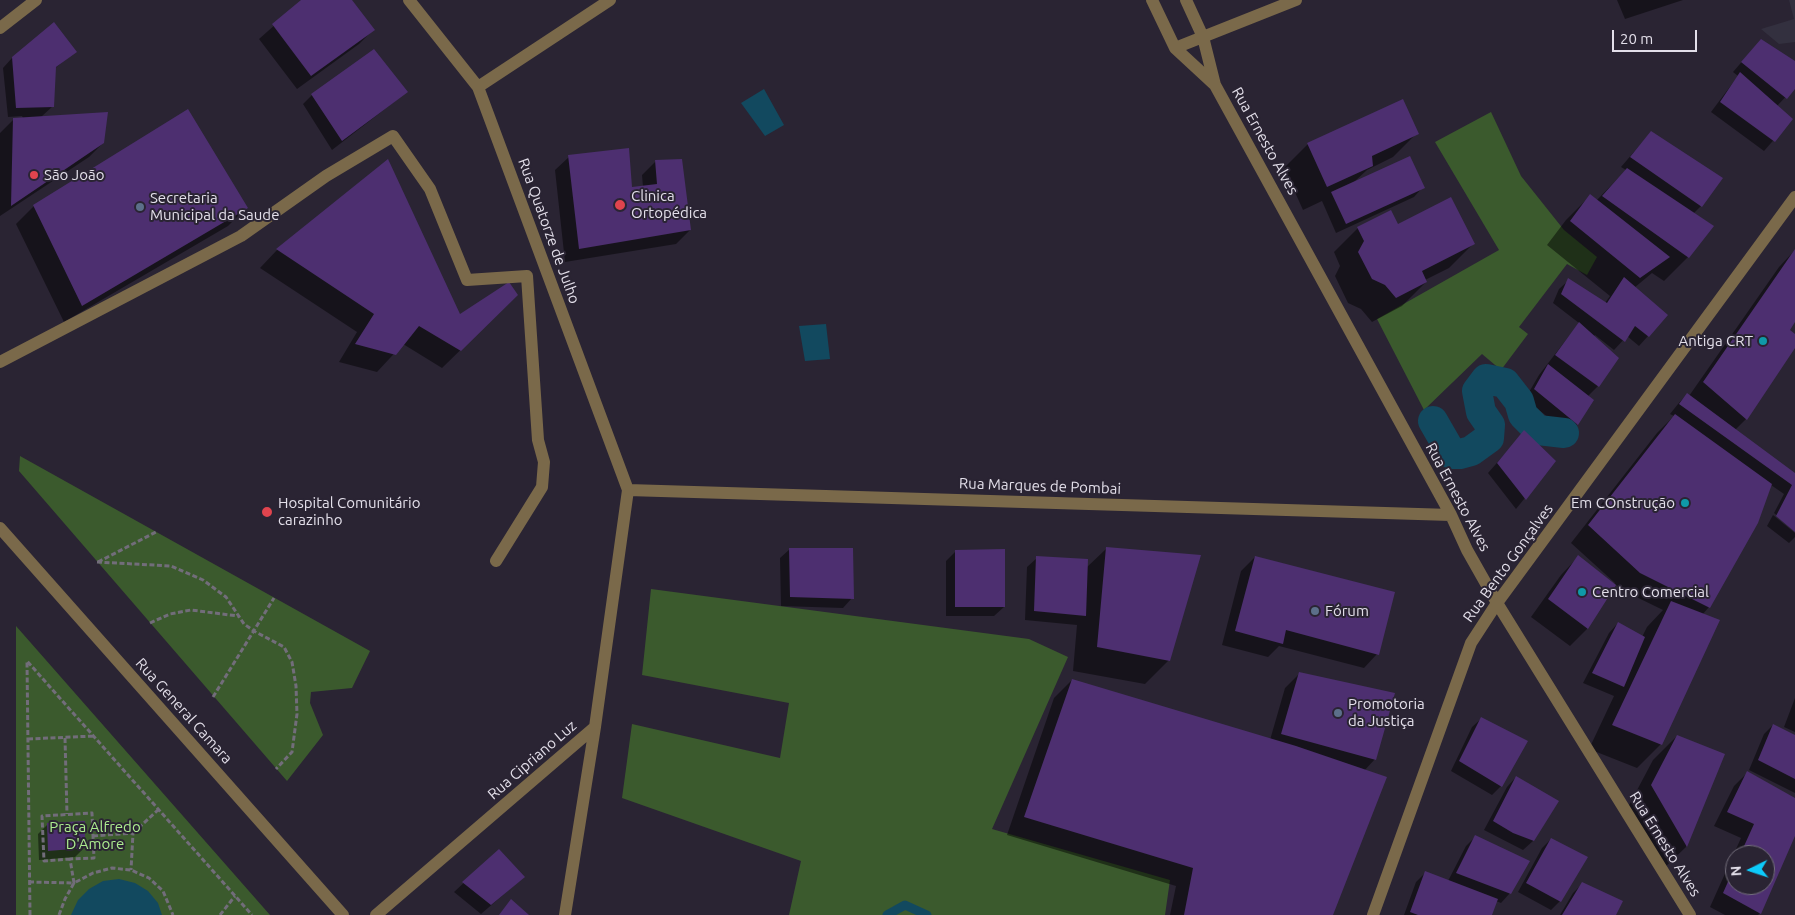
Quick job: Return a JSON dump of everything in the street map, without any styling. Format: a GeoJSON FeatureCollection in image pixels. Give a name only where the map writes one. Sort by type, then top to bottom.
{"type":"FeatureCollection","features":[{"type":"Feature","properties":{"kind":"street"},"geometry":{"type":"LineString","coordinates":[[0,28],[36,0]]}},
{"type":"Feature","properties":{"kind":"street","name":"Rua Quatorze de Julho"},"geometry":{"type":"LineString","coordinates":[[409,0],[478,87],[628,490]]}},
{"type":"Feature","properties":{"kind":"street"},"geometry":{"type":"LineString","coordinates":[[478,87],[610,0]]}},
{"type":"Feature","properties":{"kind":"street","name":"Rua Ernesto Alves"},"geometry":{"type":"LineString","coordinates":[[1152,0],[1174,48],[1215,84]]}},
{"type":"Feature","properties":{"kind":"street","name":"Rua Ernesto Alves"},"geometry":{"type":"LineString","coordinates":[[1186,0],[1203,37],[1215,84],[1451,515],[1467,550],[1497,604],[1690,915]]}},
{"type":"Feature","properties":{"kind":"street"},"geometry":{"type":"LineString","coordinates":[[1174,48],[1296,0]]}},
{"type":"Feature","properties":{"kind":"street"},"geometry":{"type":"LineString","coordinates":[[0,362],[241,236],[326,176],[393,136],[430,189],[467,280],[527,276],[544,265]]}},
{"type":"Feature","properties":{"kind":"street","name":"Rua Bento Gonçalves"},"geometry":{"type":"LineString","coordinates":[[1373,915],[1471,643],[1497,604],[1795,197]]}},
{"type":"Feature","properties":{"kind":"street"},"geometry":{"type":"LineString","coordinates":[[496,561],[542,486],[544,462],[538,440],[527,276]]}},
{"type":"Feature","properties":{"kind":"street","name":"Rua Marques de Pombai"},"geometry":{"type":"LineString","coordinates":[[628,490],[1451,515]]}},
{"type":"Feature","properties":{"kind":"street","name":"Rua Cipriano Luz"},"geometry":{"type":"LineString","coordinates":[[376,915],[595,727],[628,490]]}},
{"type":"Feature","properties":{"kind":"street","name":"Rua General Camara"},"geometry":{"type":"LineString","coordinates":[[0,528],[343,915]]}},
{"type":"Feature","properties":{"kind":"street"},"geometry":{"type":"LineString","coordinates":[[564,915],[595,727]]}},
{"type":"Feature","properties":{"kind":"path"},"geometry":{"type":"LineString","coordinates":[[156,532],[97,562],[171,566],[203,580],[226,597],[238,616],[254,631],[284,647],[292,662],[296,686],[297,714],[292,752],[276,769]]}},
{"type":"Feature","properties":{"kind":"path"},"geometry":{"type":"LineString","coordinates":[[213,697],[274,598]]}},
{"type":"Feature","properties":{"kind":"path"},"geometry":{"type":"LineString","coordinates":[[150,623],[170,614],[192,610],[238,616]]}},
{"type":"Feature","properties":{"kind":"path"},"geometry":{"type":"LineString","coordinates":[[30,915],[27,661],[252,915]]}},
{"type":"Feature","properties":{"kind":"path"},"geometry":{"type":"LineString","coordinates":[[28,739],[94,736]]}},
{"type":"Feature","properties":{"kind":"path"},"geometry":{"type":"LineString","coordinates":[[65,738],[67,814]]}},
{"type":"Feature","properties":{"kind":"path"},"geometry":{"type":"LineString","coordinates":[[93,836],[133,833],[158,810]]}},
{"type":"Feature","properties":{"kind":"path"},"geometry":{"type":"LineString","coordinates":[[92,812],[93,836],[94,858],[44,861],[42,816],[92,812]]}},
{"type":"Feature","properties":{"kind":"path"},"geometry":{"type":"LineString","coordinates":[[131,870],[133,833]]}},
{"type":"Feature","properties":{"kind":"path"},"geometry":{"type":"LineString","coordinates":[[70,859],[74,884]]}},
{"type":"Feature","properties":{"kind":"path"},"geometry":{"type":"LineString","coordinates":[[59,915],[65,899],[74,884],[93,873],[112,868],[131,870],[149,878],[163,892],[173,915]]}},
{"type":"Feature","properties":{"kind":"path"},"geometry":{"type":"LineString","coordinates":[[29,882],[74,884]]}},
{"type":"Feature","properties":{"kind":"path"},"geometry":{"type":"LineString","coordinates":[[220,915],[235,896]]}},
{"type":"Feature","properties":{"kind":"shaded area"},"geometry":{"type":"Polygon","coordinates":[[[1789,0],[1795,0],[1795,42],[1779,44],[1761,29],[1794,19],[1789,0]]]}},
{"type":"Feature","properties":{"kind":"green space"},"geometry":{"type":"Polygon","coordinates":[[[1491,112],[1521,176],[1564,230],[1597,257],[1587,275],[1567,264],[1519,327],[1528,334],[1501,370],[1482,354],[1424,410],[1377,319],[1499,250],[1435,142],[1491,112]]]}},
{"type":"Feature","properties":{"kind":"green space"},"geometry":{"type":"Polygon","coordinates":[[[20,456],[370,651],[352,688],[311,692],[310,703],[323,735],[287,781],[19,471],[20,456]]]}},
{"type":"Feature","properties":{"kind":"green space"},"geometry":{"type":"Polygon","coordinates":[[[651,589],[1029,639],[1068,657],[992,829],[1170,880],[1165,915],[789,915],[801,861],[622,798],[632,724],[780,758],[789,703],[642,675],[651,589]]]}},
{"type":"Feature","properties":{"kind":"green space","name":"Praça Alfredo D'Amore"},"geometry":{"type":"Polygon","coordinates":[[[16,626],[270,915],[16,915],[16,626]]]}},
{"type":"Feature","properties":{"kind":"water"},"geometry":{"type":"Polygon","coordinates":[[[764,89],[784,125],[765,136],[741,103],[764,89]]]}},
{"type":"Feature","properties":{"kind":"water"},"geometry":{"type":"Polygon","coordinates":[[[826,324],[830,359],[805,361],[799,326],[826,324]]]}},
{"type":"Feature","properties":{"kind":"water"},"geometry":{"type":"Polygon","coordinates":[[[119,879],[135,883],[148,891],[158,903],[162,915],[71,915],[78,900],[89,889],[103,881],[119,879]]]}},
{"type":"Feature","properties":{"kind":"building"},"geometry":{"type":"Polygon","coordinates":[[[301,0],[352,0],[375,30],[311,76],[272,24],[301,0]]]}},
{"type":"Feature","properties":{"kind":"building"},"geometry":{"type":"Polygon","coordinates":[[[54,22],[77,52],[56,67],[54,107],[16,108],[12,57],[54,22]]]}},
{"type":"Feature","properties":{"kind":"building"},"geometry":{"type":"Polygon","coordinates":[[[1761,39],[1795,61],[1795,89],[1787,99],[1741,62],[1761,39]]]}},
{"type":"Feature","properties":{"kind":"building"},"geometry":{"type":"Polygon","coordinates":[[[374,49],[408,92],[342,141],[311,94],[374,49]]]}},
{"type":"Feature","properties":{"kind":"building"},"geometry":{"type":"Polygon","coordinates":[[[1740,72],[1793,119],[1775,142],[1720,102],[1740,72]]]}},
{"type":"Feature","properties":{"kind":"building"},"geometry":{"type":"Polygon","coordinates":[[[1403,99],[1419,134],[1372,156],[1373,166],[1327,187],[1307,143],[1403,99]]]}},
{"type":"Feature","properties":{"kind":"building","name":"Secretaria Municipal da Saude"},"geometry":{"type":"Polygon","coordinates":[[[188,109],[248,208],[82,306],[33,205],[188,109]]]}},
{"type":"Feature","properties":{"kind":"building","name":"São João"},"geometry":{"type":"Polygon","coordinates":[[[108,112],[104,143],[11,206],[13,118],[108,112]]]}},
{"type":"Feature","properties":{"kind":"building"},"geometry":{"type":"Polygon","coordinates":[[[1651,131],[1723,178],[1702,207],[1630,157],[1651,131]]]}},
{"type":"Feature","properties":{"kind":"building"},"geometry":{"type":"Polygon","coordinates":[[[629,148],[632,187],[657,184],[655,160],[682,159],[691,230],[579,249],[568,155],[629,148]]]}},
{"type":"Feature","properties":{"kind":"building"},"geometry":{"type":"Polygon","coordinates":[[[1410,156],[1425,188],[1346,224],[1331,192],[1410,156]]]}},
{"type":"Feature","properties":{"kind":"building"},"geometry":{"type":"Polygon","coordinates":[[[388,159],[460,314],[509,282],[518,295],[461,351],[419,326],[396,355],[355,344],[374,314],[276,249],[388,159]]]}},
{"type":"Feature","properties":{"kind":"building"},"geometry":{"type":"Polygon","coordinates":[[[1627,168],[1714,226],[1689,258],[1602,196],[1627,168]]]}},
{"type":"Feature","properties":{"kind":"building"},"geometry":{"type":"Polygon","coordinates":[[[1590,194],[1670,257],[1640,278],[1570,221],[1590,194]]]}},
{"type":"Feature","properties":{"kind":"building"},"geometry":{"type":"Polygon","coordinates":[[[1451,197],[1475,244],[1422,271],[1427,282],[1396,298],[1385,285],[1372,279],[1358,252],[1364,241],[1357,227],[1391,210],[1398,224],[1451,197]]]}},
{"type":"Feature","properties":{"kind":"building","name":"Antiga CRT"},"geometry":{"type":"Polygon","coordinates":[[[1795,249],[1795,322],[1790,330],[1795,334],[1795,348],[1747,420],[1703,382],[1795,249]]]}},
{"type":"Feature","properties":{"kind":"building"},"geometry":{"type":"Polygon","coordinates":[[[1624,277],[1668,315],[1649,337],[1635,326],[1625,342],[1561,294],[1568,278],[1607,303],[1624,277]]]}},
{"type":"Feature","properties":{"kind":"building"},"geometry":{"type":"Polygon","coordinates":[[[1579,322],[1619,358],[1599,387],[1555,355],[1579,322]]]}},
{"type":"Feature","properties":{"kind":"building"},"geometry":{"type":"Polygon","coordinates":[[[1548,364],[1594,400],[1578,425],[1534,389],[1548,364]]]}},
{"type":"Feature","properties":{"kind":"building"},"geometry":{"type":"Polygon","coordinates":[[[1687,393],[1795,473],[1795,532],[1776,516],[1792,485],[1679,404],[1687,393]]]}},
{"type":"Feature","properties":{"kind":"building","name":"Em COnstrução"},"geometry":{"type":"Polygon","coordinates":[[[1675,414],[1772,484],[1758,523],[1710,608],[1640,573],[1588,525],[1675,414]]]}},
{"type":"Feature","properties":{"kind":"building"},"geometry":{"type":"Polygon","coordinates":[[[1524,430],[1556,461],[1526,500],[1497,463],[1524,430]]]}},
{"type":"Feature","properties":{"kind":"building"},"geometry":{"type":"Polygon","coordinates":[[[1106,547],[1201,555],[1170,661],[1097,647],[1106,547]]]}},
{"type":"Feature","properties":{"kind":"building"},"geometry":{"type":"Polygon","coordinates":[[[789,548],[853,548],[854,599],[790,597],[789,548]]]}},
{"type":"Feature","properties":{"kind":"building"},"geometry":{"type":"Polygon","coordinates":[[[1005,549],[1005,607],[955,607],[955,550],[1005,549]]]}},
{"type":"Feature","properties":{"kind":"building","name":"Centro Comercial"},"geometry":{"type":"Polygon","coordinates":[[[1578,555],[1616,585],[1588,629],[1548,599],[1578,555]]]}},
{"type":"Feature","properties":{"kind":"building"},"geometry":{"type":"Polygon","coordinates":[[[1036,556],[1088,559],[1086,616],[1034,611],[1036,556]]]}},
{"type":"Feature","properties":{"kind":"building","name":"Fórum"},"geometry":{"type":"Polygon","coordinates":[[[1255,556],[1395,592],[1379,655],[1286,630],[1283,644],[1235,631],[1255,556]]]}},
{"type":"Feature","properties":{"kind":"building"},"geometry":{"type":"Polygon","coordinates":[[[1671,601],[1720,620],[1662,745],[1612,725],[1671,601]]]}},
{"type":"Feature","properties":{"kind":"building"},"geometry":{"type":"Polygon","coordinates":[[[1618,622],[1645,637],[1624,687],[1592,673],[1618,622]]]}},
{"type":"Feature","properties":{"kind":"building","name":"Promotoria da Justiça"},"geometry":{"type":"Polygon","coordinates":[[[1299,672],[1395,693],[1376,760],[1281,734],[1299,672]]]}},
{"type":"Feature","properties":{"kind":"building"},"geometry":{"type":"Polygon","coordinates":[[[1072,679],[1296,746],[1387,777],[1333,915],[1184,915],[1193,868],[1024,817],[1072,679]]]}},
{"type":"Feature","properties":{"kind":"building"},"geometry":{"type":"Polygon","coordinates":[[[1481,717],[1528,741],[1502,787],[1459,761],[1481,717]]]}},
{"type":"Feature","properties":{"kind":"building"},"geometry":{"type":"Polygon","coordinates":[[[1773,724],[1795,735],[1795,779],[1758,760],[1773,724]]]}},
{"type":"Feature","properties":{"kind":"building"},"geometry":{"type":"Polygon","coordinates":[[[1677,735],[1725,754],[1687,847],[1651,785],[1677,735]]]}},
{"type":"Feature","properties":{"kind":"building"},"geometry":{"type":"Polygon","coordinates":[[[1747,771],[1795,798],[1795,836],[1775,882],[1775,845],[1745,845],[1754,824],[1727,812],[1747,771]]]}},
{"type":"Feature","properties":{"kind":"building"},"geometry":{"type":"Polygon","coordinates":[[[1516,776],[1559,801],[1534,841],[1513,833],[1493,821],[1516,776]]]}},
{"type":"Feature","properties":{"kind":"building"},"geometry":{"type":"Polygon","coordinates":[[[85,821],[85,848],[48,851],[47,823],[85,821]]]}},
{"type":"Feature","properties":{"kind":"building"},"geometry":{"type":"Polygon","coordinates":[[[1475,835],[1530,861],[1511,894],[1456,873],[1475,835]]]}},
{"type":"Feature","properties":{"kind":"building"},"geometry":{"type":"Polygon","coordinates":[[[1551,838],[1588,857],[1561,902],[1526,883],[1551,838]]]}},
{"type":"Feature","properties":{"kind":"building"},"geometry":{"type":"Polygon","coordinates":[[[499,849],[525,877],[491,905],[462,882],[499,849]]]}},
{"type":"Feature","properties":{"kind":"building"},"geometry":{"type":"Polygon","coordinates":[[[1425,871],[1498,899],[1492,915],[1418,915],[1410,912],[1425,871]]]}},
{"type":"Feature","properties":{"kind":"building"},"geometry":{"type":"Polygon","coordinates":[[[1582,882],[1623,901],[1616,915],[1562,915],[1582,882]]]}},
{"type":"Feature","properties":{"kind":"building"},"geometry":{"type":"Polygon","coordinates":[[[1727,895],[1769,895],[1761,914],[1727,895]]]}},
{"type":"Feature","properties":{"kind":"building"},"geometry":{"type":"Polygon","coordinates":[[[511,899],[529,915],[499,915],[511,899]]]}},
{"type":"Feature","properties":{"kind":"waterway"},"geometry":{"type":"LineString","coordinates":[[1433,421],[1452,454],[1471,451],[1489,438],[1490,425],[1481,412],[1477,391],[1486,379],[1505,383],[1519,401],[1523,415],[1538,430],[1564,433]]}},
{"type":"Feature","properties":{"kind":"waterway"},"geometry":{"type":"LineString","coordinates":[[887,915],[905,905],[927,915]]}},
{"type":"Feature","properties":{"kind":"place","name":"São João"},"geometry":{"type":"Point","coordinates":[34,175]}},
{"type":"Feature","properties":{"kind":"place","name":"Clinica Ortopédica"},"geometry":{"type":"Point","coordinates":[620,205]}},
{"type":"Feature","properties":{"kind":"place","name":"Secretaria Municipal da Saude"},"geometry":{"type":"Point","coordinates":[140,207]}},
{"type":"Feature","properties":{"kind":"place","name":"Antiga CRT"},"geometry":{"type":"Point","coordinates":[1763,341]}},
{"type":"Feature","properties":{"kind":"place","name":"Em COnstrução"},"geometry":{"type":"Point","coordinates":[1685,503]}},
{"type":"Feature","properties":{"kind":"place","name":"Hospital Comunitário carazinho"},"geometry":{"type":"Point","coordinates":[267,512]}},
{"type":"Feature","properties":{"kind":"place","name":"Centro Comercial"},"geometry":{"type":"Point","coordinates":[1582,592]}},
{"type":"Feature","properties":{"kind":"place","name":"Fórum"},"geometry":{"type":"Point","coordinates":[1315,611]}},
{"type":"Feature","properties":{"kind":"place","name":"Promotoria da Justiça"},"geometry":{"type":"Point","coordinates":[1338,713]}}]}
